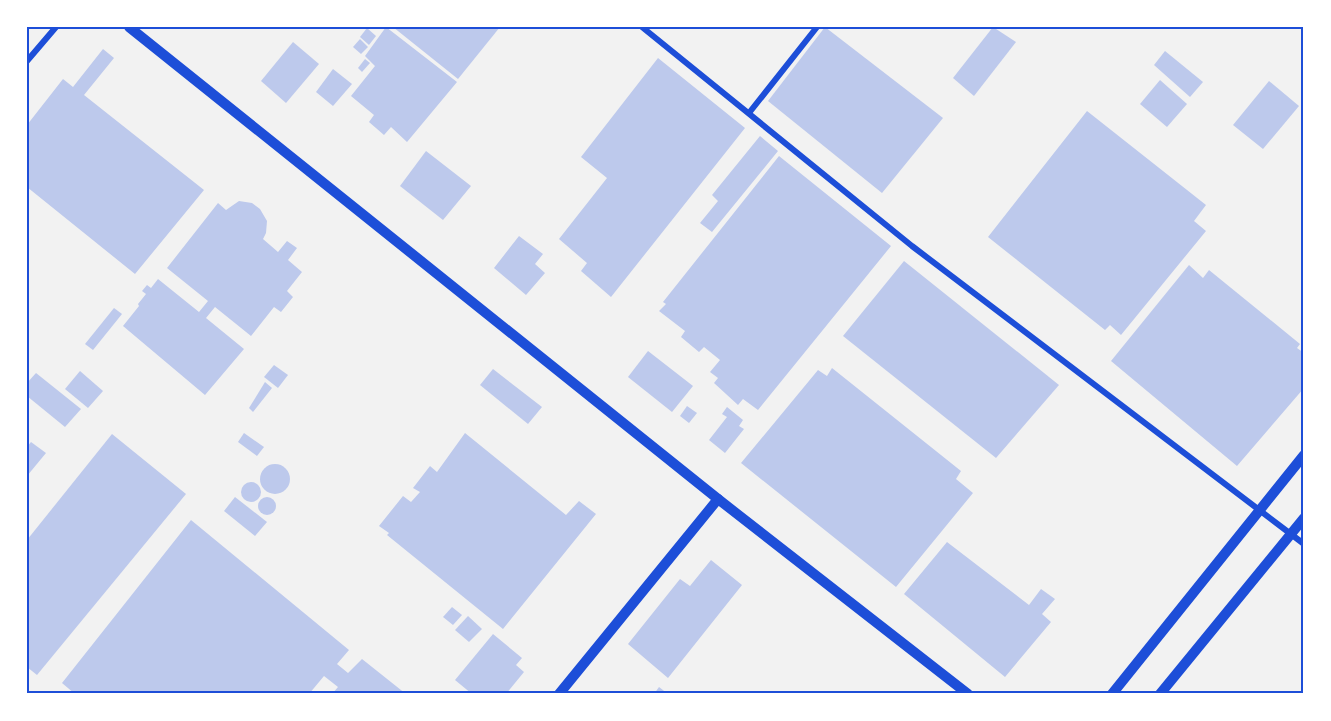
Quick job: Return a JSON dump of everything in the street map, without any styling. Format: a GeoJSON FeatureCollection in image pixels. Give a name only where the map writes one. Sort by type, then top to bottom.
{"type":"FeatureCollection","features":[{"type":"Feature","properties":{"kind":"street"},"geometry":{"type":"LineString","coordinates":[[27,61],[56,27]]}},
{"type":"Feature","properties":{"kind":"street"},"geometry":{"type":"LineString","coordinates":[[129,27],[718,499],[968,694]]}},
{"type":"Feature","properties":{"kind":"street"},"geometry":{"type":"LineString","coordinates":[[642,27],[912,246],[1304,544]]}},
{"type":"Feature","properties":{"kind":"street"},"geometry":{"type":"LineString","coordinates":[[748,113],[817,27]]}},
{"type":"Feature","properties":{"kind":"street"},"geometry":{"type":"LineString","coordinates":[[1112,694],[1304,455]]}},
{"type":"Feature","properties":{"kind":"street"},"geometry":{"type":"LineString","coordinates":[[559,694],[718,499]]}},
{"type":"Feature","properties":{"kind":"street"},"geometry":{"type":"LineString","coordinates":[[1160,694],[1304,518]]}},
{"type":"Feature","properties":{"kind":"building"},"geometry":{"type":"Polygon","coordinates":[[[386,27],[457,82],[407,142],[391,127],[384,135],[369,122],[374,115],[351,96],[375,66],[365,56],[386,27]]]}},
{"type":"Feature","properties":{"kind":"building"},"geometry":{"type":"Polygon","coordinates":[[[393,27],[500,27],[458,79],[393,27]]]}},
{"type":"Feature","properties":{"kind":"building"},"geometry":{"type":"Polygon","coordinates":[[[825,27],[943,118],[882,193],[768,101],[825,27]]]}},
{"type":"Feature","properties":{"kind":"building"},"geometry":{"type":"Polygon","coordinates":[[[993,27],[1016,42],[974,96],[953,78],[993,27]]]}},
{"type":"Feature","properties":{"kind":"building"},"geometry":{"type":"Polygon","coordinates":[[[367,28],[376,36],[369,45],[360,37],[367,28]]]}},
{"type":"Feature","properties":{"kind":"building"},"geometry":{"type":"Polygon","coordinates":[[[360,39],[368,47],[361,54],[353,47],[360,39]]]}},
{"type":"Feature","properties":{"kind":"building"},"geometry":{"type":"Polygon","coordinates":[[[293,42],[319,64],[286,103],[261,81],[293,42]]]}},
{"type":"Feature","properties":{"kind":"building"},"geometry":{"type":"Polygon","coordinates":[[[103,49],[114,58],[84,95],[204,190],[135,274],[27,187],[27,125],[63,79],[73,87],[103,49]]]}},
{"type":"Feature","properties":{"kind":"building"},"geometry":{"type":"Polygon","coordinates":[[[1165,51],[1203,82],[1190,97],[1154,65],[1165,51]]]}},
{"type":"Feature","properties":{"kind":"building"},"geometry":{"type":"Polygon","coordinates":[[[658,58],[745,128],[611,297],[581,271],[587,263],[559,239],[607,178],[581,157],[658,58]]]}},
{"type":"Feature","properties":{"kind":"building"},"geometry":{"type":"Polygon","coordinates":[[[365,59],[370,63],[362,72],[358,68],[365,59]]]}},
{"type":"Feature","properties":{"kind":"building"},"geometry":{"type":"Polygon","coordinates":[[[333,69],[352,84],[333,106],[316,92],[333,69]]]}},
{"type":"Feature","properties":{"kind":"building"},"geometry":{"type":"Polygon","coordinates":[[[1160,80],[1187,104],[1167,127],[1140,104],[1160,80]]]}},
{"type":"Feature","properties":{"kind":"building"},"geometry":{"type":"Polygon","coordinates":[[[1269,81],[1299,106],[1263,149],[1233,125],[1269,81]]]}},
{"type":"Feature","properties":{"kind":"building"},"geometry":{"type":"Polygon","coordinates":[[[1087,111],[1206,205],[1194,221],[1206,231],[1121,335],[1110,325],[1105,330],[988,237],[1087,111]]]}},
{"type":"Feature","properties":{"kind":"building"},"geometry":{"type":"Polygon","coordinates":[[[760,136],[778,151],[712,232],[700,223],[718,201],[712,195],[760,136]]]}},
{"type":"Feature","properties":{"kind":"building"},"geometry":{"type":"Polygon","coordinates":[[[426,151],[471,186],[443,220],[400,186],[426,151]]]}},
{"type":"Feature","properties":{"kind":"building"},"geometry":{"type":"Polygon","coordinates":[[[779,156],[891,246],[758,410],[743,399],[738,405],[714,383],[718,378],[710,372],[720,360],[704,347],[699,352],[681,337],[685,331],[659,311],[666,304],[663,302],[779,156]]]}},
{"type":"Feature","properties":{"kind":"building"},"geometry":{"type":"Polygon","coordinates":[[[239,201],[252,203],[260,209],[267,221],[263,239],[278,252],[287,241],[297,248],[288,260],[302,272],[287,291],[293,297],[281,312],[274,307],[251,336],[215,307],[206,318],[244,349],[205,395],[123,326],[146,294],[142,291],[147,285],[151,288],[158,279],[199,312],[208,301],[167,268],[218,203],[226,210],[239,201]]]}},
{"type":"Feature","properties":{"kind":"building"},"geometry":{"type":"Polygon","coordinates":[[[519,236],[543,254],[535,264],[545,273],[526,295],[494,268],[519,236]]]}},
{"type":"Feature","properties":{"kind":"building"},"geometry":{"type":"Polygon","coordinates":[[[904,261],[1059,385],[996,458],[843,336],[904,261]]]}},
{"type":"Feature","properties":{"kind":"building"},"geometry":{"type":"Polygon","coordinates":[[[1189,265],[1203,278],[1209,270],[1300,344],[1297,348],[1304,353],[1304,388],[1237,466],[1111,361],[1189,265]]]}},
{"type":"Feature","properties":{"kind":"building"},"geometry":{"type":"Polygon","coordinates":[[[114,308],[122,314],[93,350],[85,344],[114,308]]]}},
{"type":"Feature","properties":{"kind":"building"},"geometry":{"type":"Polygon","coordinates":[[[648,351],[693,386],[672,412],[628,377],[648,351]]]}},
{"type":"Feature","properties":{"kind":"building"},"geometry":{"type":"Polygon","coordinates":[[[274,365],[288,375],[278,388],[264,377],[274,365]]]}},
{"type":"Feature","properties":{"kind":"building"},"geometry":{"type":"Polygon","coordinates":[[[832,368],[961,471],[956,479],[973,493],[896,587],[741,463],[818,370],[827,376],[832,368]]]}},
{"type":"Feature","properties":{"kind":"building"},"geometry":{"type":"Polygon","coordinates":[[[493,369],[542,407],[528,424],[480,385],[493,369]]]}},
{"type":"Feature","properties":{"kind":"building"},"geometry":{"type":"Polygon","coordinates":[[[80,371],[103,391],[88,408],[65,389],[80,371]]]}},
{"type":"Feature","properties":{"kind":"building"},"geometry":{"type":"Polygon","coordinates":[[[36,373],[81,409],[65,427],[27,396],[27,383],[36,373]]]}},
{"type":"Feature","properties":{"kind":"building"},"geometry":{"type":"Polygon","coordinates":[[[265,382],[272,388],[253,412],[249,408],[265,382]]]}},
{"type":"Feature","properties":{"kind":"building"},"geometry":{"type":"Polygon","coordinates":[[[687,406],[697,413],[689,423],[680,416],[687,406]]]}},
{"type":"Feature","properties":{"kind":"building"},"geometry":{"type":"Polygon","coordinates":[[[727,407],[743,420],[739,426],[744,429],[725,453],[709,440],[727,417],[722,414],[727,407]]]}},
{"type":"Feature","properties":{"kind":"building"},"geometry":{"type":"Polygon","coordinates":[[[244,433],[264,447],[257,456],[238,442],[244,433]]]}},
{"type":"Feature","properties":{"kind":"building"},"geometry":{"type":"Polygon","coordinates":[[[465,433],[566,515],[579,501],[596,514],[503,629],[387,535],[389,533],[379,526],[403,496],[411,502],[420,492],[413,488],[430,466],[437,472],[465,433]]]}},
{"type":"Feature","properties":{"kind":"building"},"geometry":{"type":"Polygon","coordinates":[[[112,434],[186,494],[37,675],[27,667],[27,540],[112,434]]]}},
{"type":"Feature","properties":{"kind":"building"},"geometry":{"type":"Polygon","coordinates":[[[31,442],[46,453],[27,476],[27,447],[31,442]]]}},
{"type":"Feature","properties":{"kind":"building"},"geometry":{"type":"Polygon","coordinates":[[[275,464],[281,465],[289,473],[289,485],[281,493],[275,494],[269,493],[261,485],[260,479],[261,473],[269,465],[275,464]]]}},
{"type":"Feature","properties":{"kind":"building"},"geometry":{"type":"Polygon","coordinates":[[[251,482],[258,485],[261,492],[258,499],[251,502],[244,499],[241,492],[244,485],[251,482]]]}},
{"type":"Feature","properties":{"kind":"building"},"geometry":{"type":"Polygon","coordinates":[[[235,497],[267,522],[255,536],[224,511],[235,497]]]}},
{"type":"Feature","properties":{"kind":"building"},"geometry":{"type":"Polygon","coordinates":[[[267,497],[275,502],[276,506],[271,514],[267,515],[259,510],[258,506],[263,498],[267,497]]]}},
{"type":"Feature","properties":{"kind":"building"},"geometry":{"type":"Polygon","coordinates":[[[191,520],[349,650],[337,664],[348,673],[362,659],[406,694],[332,694],[338,687],[324,676],[309,694],[75,694],[62,683],[191,520]]]}},
{"type":"Feature","properties":{"kind":"building"},"geometry":{"type":"Polygon","coordinates":[[[947,542],[1029,605],[1041,589],[1055,599],[1042,614],[1051,622],[1005,677],[904,594],[947,542]]]}},
{"type":"Feature","properties":{"kind":"building"},"geometry":{"type":"Polygon","coordinates":[[[711,560],[742,585],[668,678],[628,644],[680,579],[690,586],[711,560]]]}},
{"type":"Feature","properties":{"kind":"building"},"geometry":{"type":"Polygon","coordinates":[[[452,607],[462,615],[453,625],[443,617],[452,607]]]}},
{"type":"Feature","properties":{"kind":"building"},"geometry":{"type":"Polygon","coordinates":[[[468,616],[482,629],[469,642],[455,630],[468,616]]]}},
{"type":"Feature","properties":{"kind":"building"},"geometry":{"type":"Polygon","coordinates":[[[493,634],[522,658],[516,665],[524,672],[506,694],[472,694],[455,680],[493,634]]]}},
{"type":"Feature","properties":{"kind":"building"},"geometry":{"type":"Polygon","coordinates":[[[659,687],[668,694],[654,694],[659,687]]]}}]}
